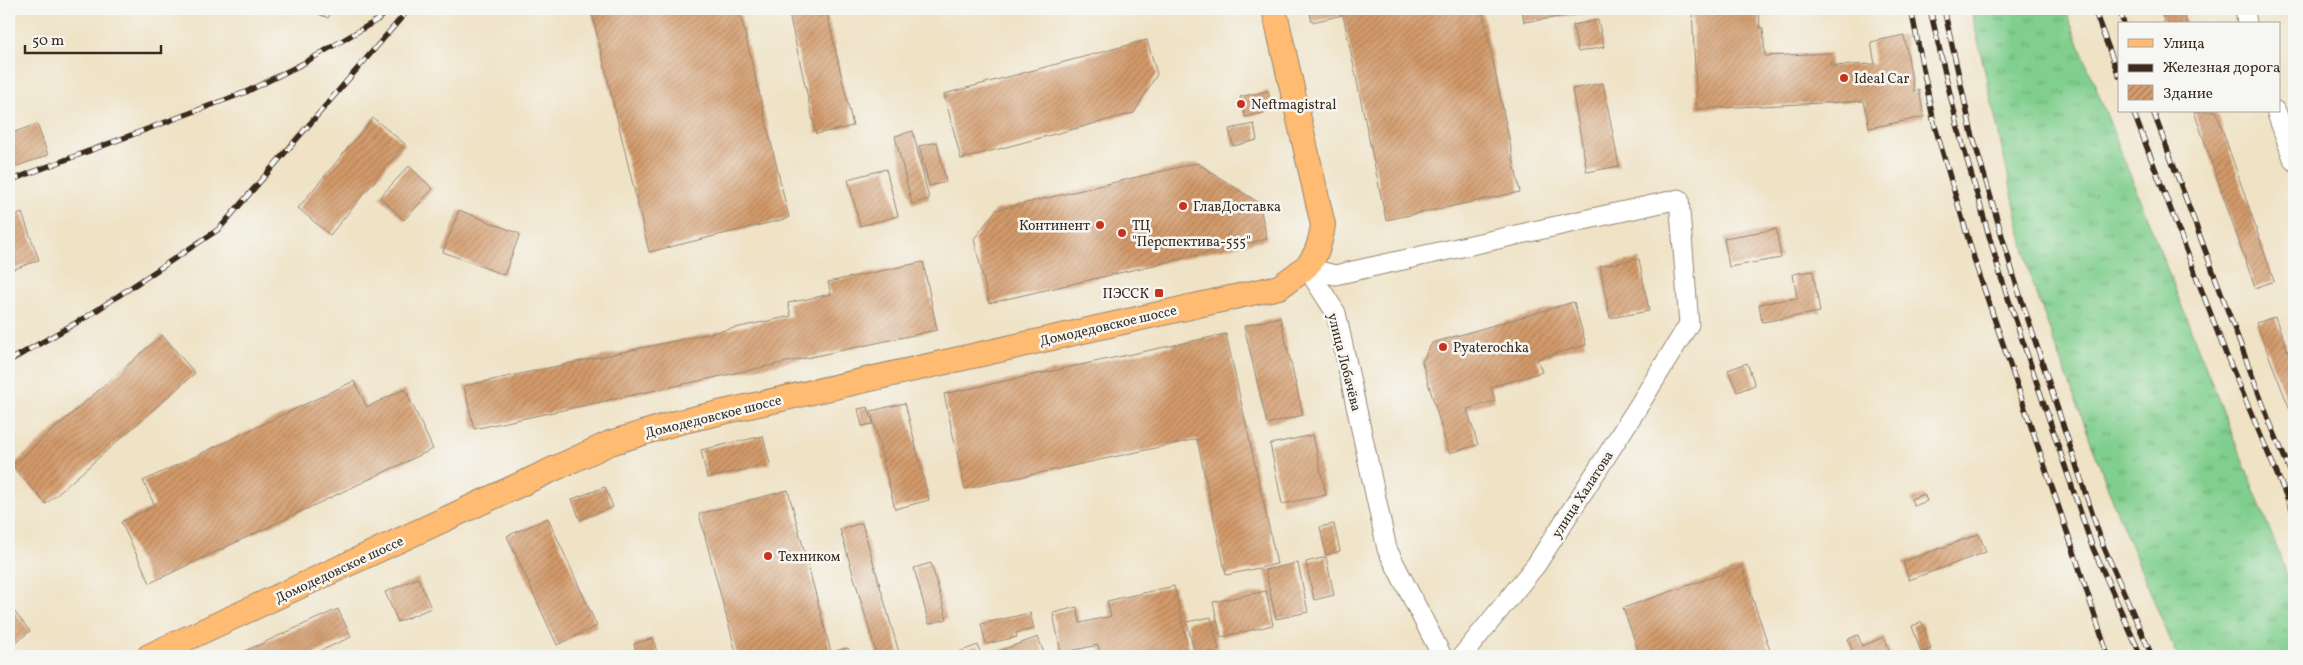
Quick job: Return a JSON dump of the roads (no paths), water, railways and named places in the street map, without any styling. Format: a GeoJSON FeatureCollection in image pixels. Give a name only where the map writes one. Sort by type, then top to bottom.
{"type":"FeatureCollection","features":[{"type":"Feature","properties":{"kind":"main road"},"geometry":{"type":"LineString","coordinates":[[1274,9],[1323,225],[1320,248],[1307,268]]}},
{"type":"Feature","properties":{"kind":"main road","name":"Домодедовское шоссе"},"geometry":{"type":"LineString","coordinates":[[149,656],[184,649],[610,443],[679,422],[1279,287],[1307,268]]}},
{"type":"Feature","properties":{"kind":"street"},"geometry":{"type":"LineString","coordinates":[[2245,9],[2246,22]]}},
{"type":"Feature","properties":{"kind":"street"},"geometry":{"type":"LineString","coordinates":[[2276,112],[2294,161]]}},
{"type":"Feature","properties":{"kind":"street","name":"улица Халатова"},"geometry":{"type":"LineString","coordinates":[[1307,268],[1336,275],[1679,199],[1689,324],[1536,566],[1462,656]]}},
{"type":"Feature","properties":{"kind":"street","name":"улица Лобачёва"},"geometry":{"type":"LineString","coordinates":[[1307,268],[1336,313],[1387,549],[1442,656]]}},
{"type":"Feature","properties":{"kind":"railway"},"geometry":{"type":"LineString","coordinates":[[9,181],[246,92],[304,63],[379,19],[390,9]]}},
{"type":"Feature","properties":{"kind":"railway"},"geometry":{"type":"LineString","coordinates":[[9,361],[88,316],[219,229],[409,9]]}},
{"type":"Feature","properties":{"kind":"railway"},"geometry":{"type":"LineString","coordinates":[[1911,9],[1934,123],[1976,265],[2108,656]]}},
{"type":"Feature","properties":{"kind":"railway"},"geometry":{"type":"LineString","coordinates":[[1930,9],[1959,132],[2001,277],[2092,546],[2141,656]]}},
{"type":"Feature","properties":{"kind":"railway"},"geometry":{"type":"LineString","coordinates":[[1944,9],[1971,130],[2014,277],[2102,543],[2152,656]]}},
{"type":"Feature","properties":{"kind":"railway"},"geometry":{"type":"LineString","coordinates":[[2094,9],[2118,73]]}},
{"type":"Feature","properties":{"kind":"railway"},"geometry":{"type":"LineString","coordinates":[[2119,9],[2123,22]]}},
{"type":"Feature","properties":{"kind":"railway"},"geometry":{"type":"LineString","coordinates":[[2133,112],[2226,354],[2294,514]]}},
{"type":"Feature","properties":{"kind":"railway"},"geometry":{"type":"LineString","coordinates":[[2153,112],[2268,418],[2294,480]]}},
{"type":"Feature","properties":{"kind":"place","name":"Ideal Car"},"geometry":{"type":"Point","coordinates":[1844,78]}},
{"type":"Feature","properties":{"kind":"place","name":"Neftmagistral"},"geometry":{"type":"Point","coordinates":[1241,104]}},
{"type":"Feature","properties":{"kind":"place","name":"ГлавДоставка"},"geometry":{"type":"Point","coordinates":[1183,206]}},
{"type":"Feature","properties":{"kind":"place","name":"Континент"},"geometry":{"type":"Point","coordinates":[1100,225]}},
{"type":"Feature","properties":{"kind":"place","name":"ТЦ \"Перспектива-555\""},"geometry":{"type":"Point","coordinates":[1122,233]}},
{"type":"Feature","properties":{"kind":"place","name":"ПЭССК"},"geometry":{"type":"Point","coordinates":[1159,293]}},
{"type":"Feature","properties":{"kind":"place","name":"Pyaterochka"},"geometry":{"type":"Point","coordinates":[1443,347]}},
{"type":"Feature","properties":{"kind":"place","name":"Техником"},"geometry":{"type":"Point","coordinates":[768,556]}}]}
